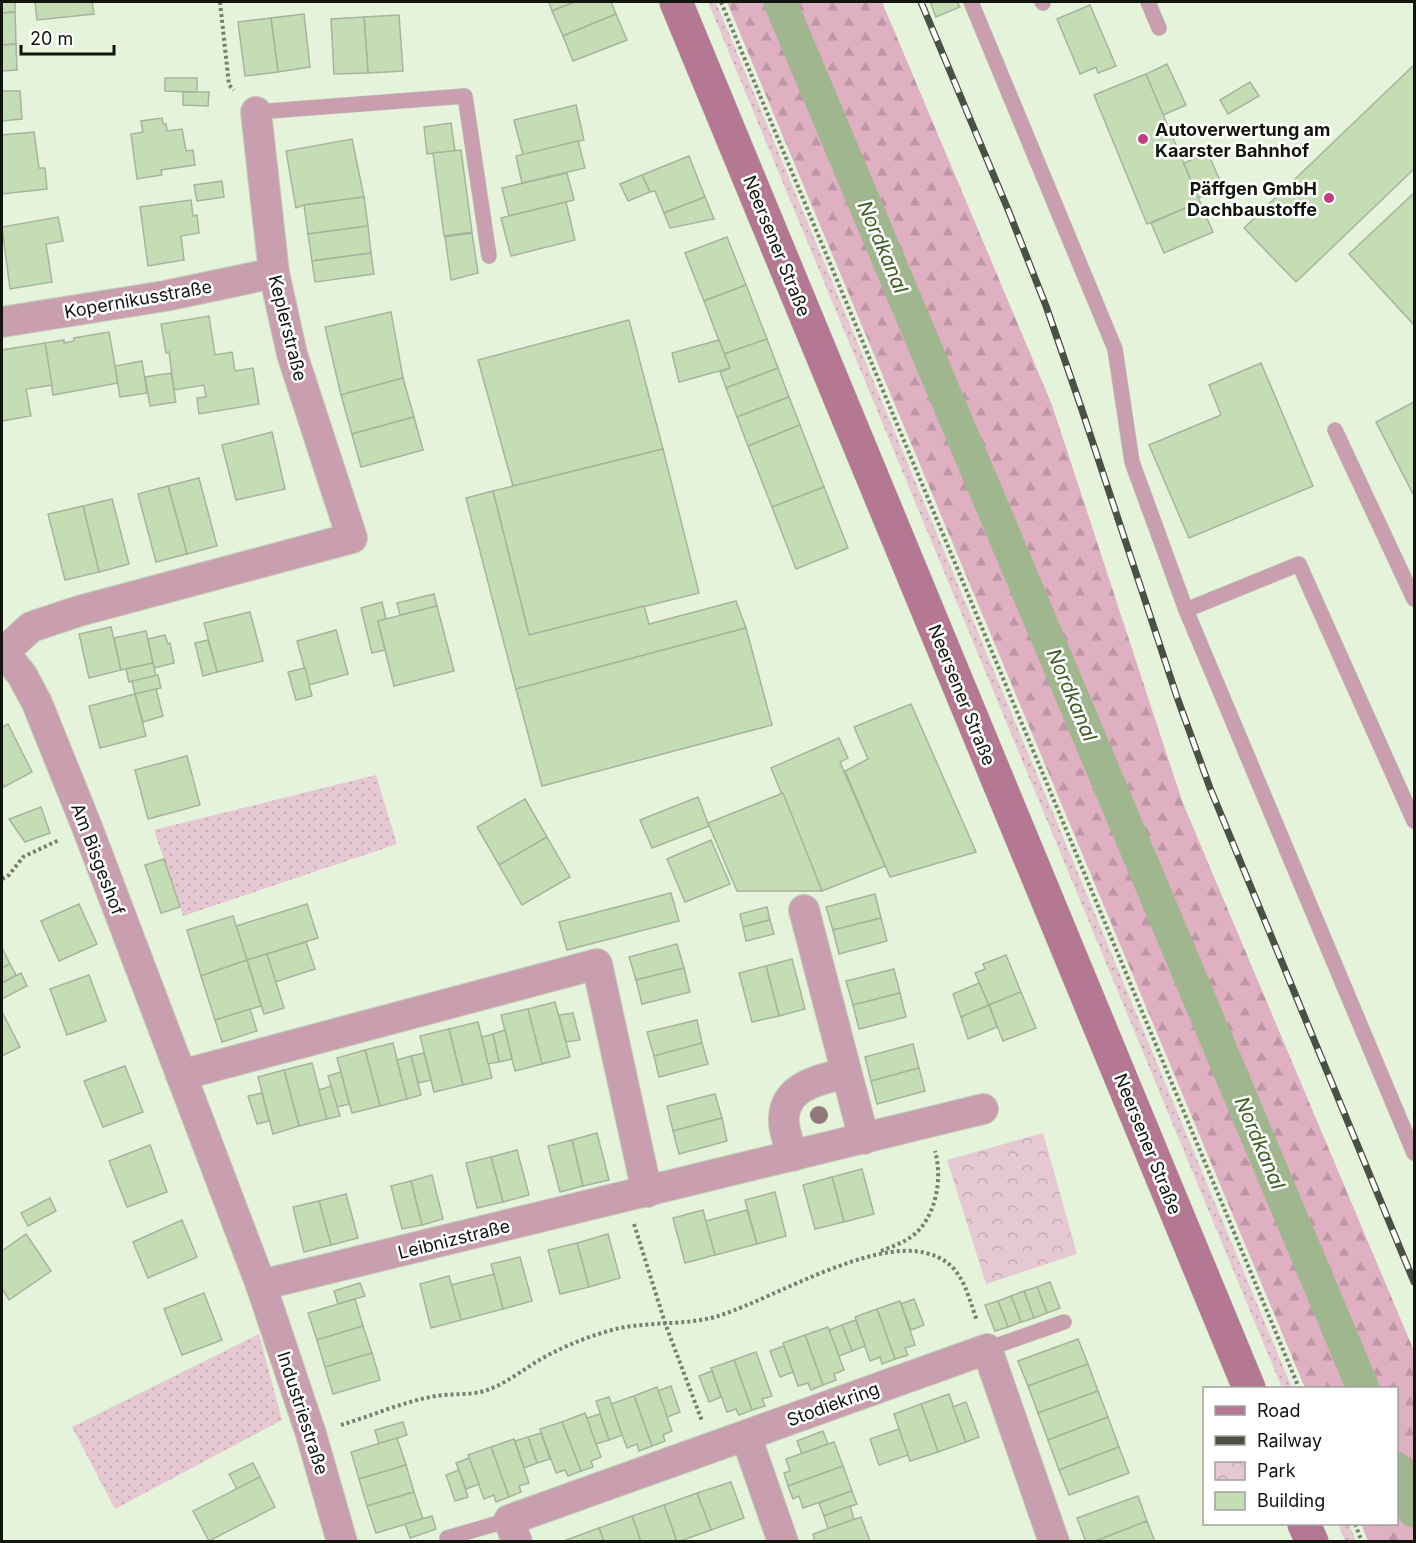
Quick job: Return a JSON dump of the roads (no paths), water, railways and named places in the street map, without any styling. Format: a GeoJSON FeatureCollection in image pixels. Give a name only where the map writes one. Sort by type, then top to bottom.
{"type":"FeatureCollection","features":[{"type":"Feature","properties":{"kind":"main road","name":"Neersener Straße"},"geometry":{"type":"LineString","coordinates":[[676,2],[1248,1387]]}},
{"type":"Feature","properties":{"kind":"main road"},"geometry":{"type":"LineString","coordinates":[[1304,1525],[1312,1542]]}},
{"type":"Feature","properties":{"kind":"street","name":"Keplerstraße"},"geometry":{"type":"LineString","coordinates":[[3,651],[31,627],[79,611],[351,538],[292,354],[274,273],[256,112]]}},
{"type":"Feature","properties":{"kind":"street","name":"Kopernikusstraße"},"geometry":{"type":"LineString","coordinates":[[2,322],[165,296],[274,273]]}},
{"type":"Feature","properties":{"kind":"street","name":"Am Bisgeshof"},"geometry":{"type":"LineString","coordinates":[[3,651],[22,675],[37,703],[87,827],[261,1286]]}},
{"type":"Feature","properties":{"kind":"street"},"geometry":{"type":"LineString","coordinates":[[804,910],[864,1139]]}},
{"type":"Feature","properties":{"kind":"street"},"geometry":{"type":"LineString","coordinates":[[181,1075],[597,964],[636,1194]]}},
{"type":"Feature","properties":{"kind":"street"},"geometry":{"type":"LineString","coordinates":[[793,1156],[784,1125],[785,1111],[789,1101],[808,1083],[846,1073]]}},
{"type":"Feature","properties":{"kind":"street","name":"Leibnizstraße"},"geometry":{"type":"LineString","coordinates":[[261,1286],[983,1109]]}},
{"type":"Feature","properties":{"kind":"street","name":"Industriestraße"},"geometry":{"type":"LineString","coordinates":[[261,1286],[311,1434],[342,1542]]}},
{"type":"Feature","properties":{"kind":"street"},"geometry":{"type":"LineString","coordinates":[[987,1350],[1054,1542]]}},
{"type":"Feature","properties":{"kind":"street","name":"Stodiekring"},"geometry":{"type":"LineString","coordinates":[[513,1531],[711,1448],[987,1350]]}},
{"type":"Feature","properties":{"kind":"street"},"geometry":{"type":"LineString","coordinates":[[746,1436],[783,1542]]}},
{"type":"Feature","properties":{"kind":"lane"},"geometry":{"type":"LineString","coordinates":[[971,2],[1115,349],[1131,462],[1185,610],[1414,1153]]}},
{"type":"Feature","properties":{"kind":"lane"},"geometry":{"type":"LineString","coordinates":[[1148,2],[1159,28]]}},
{"type":"Feature","properties":{"kind":"lane"},"geometry":{"type":"LineString","coordinates":[[256,112],[465,96],[489,256]]}},
{"type":"Feature","properties":{"kind":"lane"},"geometry":{"type":"LineString","coordinates":[[1335,430],[1414,599]]}},
{"type":"Feature","properties":{"kind":"lane"},"geometry":{"type":"LineString","coordinates":[[1185,610],[1299,564],[1414,821]]}},
{"type":"Feature","properties":{"kind":"lane"},"geometry":{"type":"LineString","coordinates":[[987,1350],[1064,1322]]}},
{"type":"Feature","properties":{"kind":"lane"},"geometry":{"type":"LineString","coordinates":[[447,1538],[513,1531]]}},
{"type":"Feature","properties":{"kind":"waterway","name":"Nordkanal"},"geometry":{"type":"LineString","coordinates":[[780,2],[1363,1387]]}},
{"type":"Feature","properties":{"kind":"waterway","name":"Nordkanal"},"geometry":{"type":"LineString","coordinates":[[1398,1473],[1414,1511]]}},
{"type":"Feature","properties":{"kind":"railway"},"geometry":{"type":"LineString","coordinates":[[921,2],[1046,306],[1177,697],[1210,788],[1414,1282]]}},
{"type":"Feature","properties":{"kind":"place","name":"Autoverwertung am Kaarster Bahnhof"},"geometry":{"type":"Point","coordinates":[1143,139]}},
{"type":"Feature","properties":{"kind":"place","name":"Päffgen GmbH Dachbaustoffe"},"geometry":{"type":"Point","coordinates":[1329,198]}}]}
